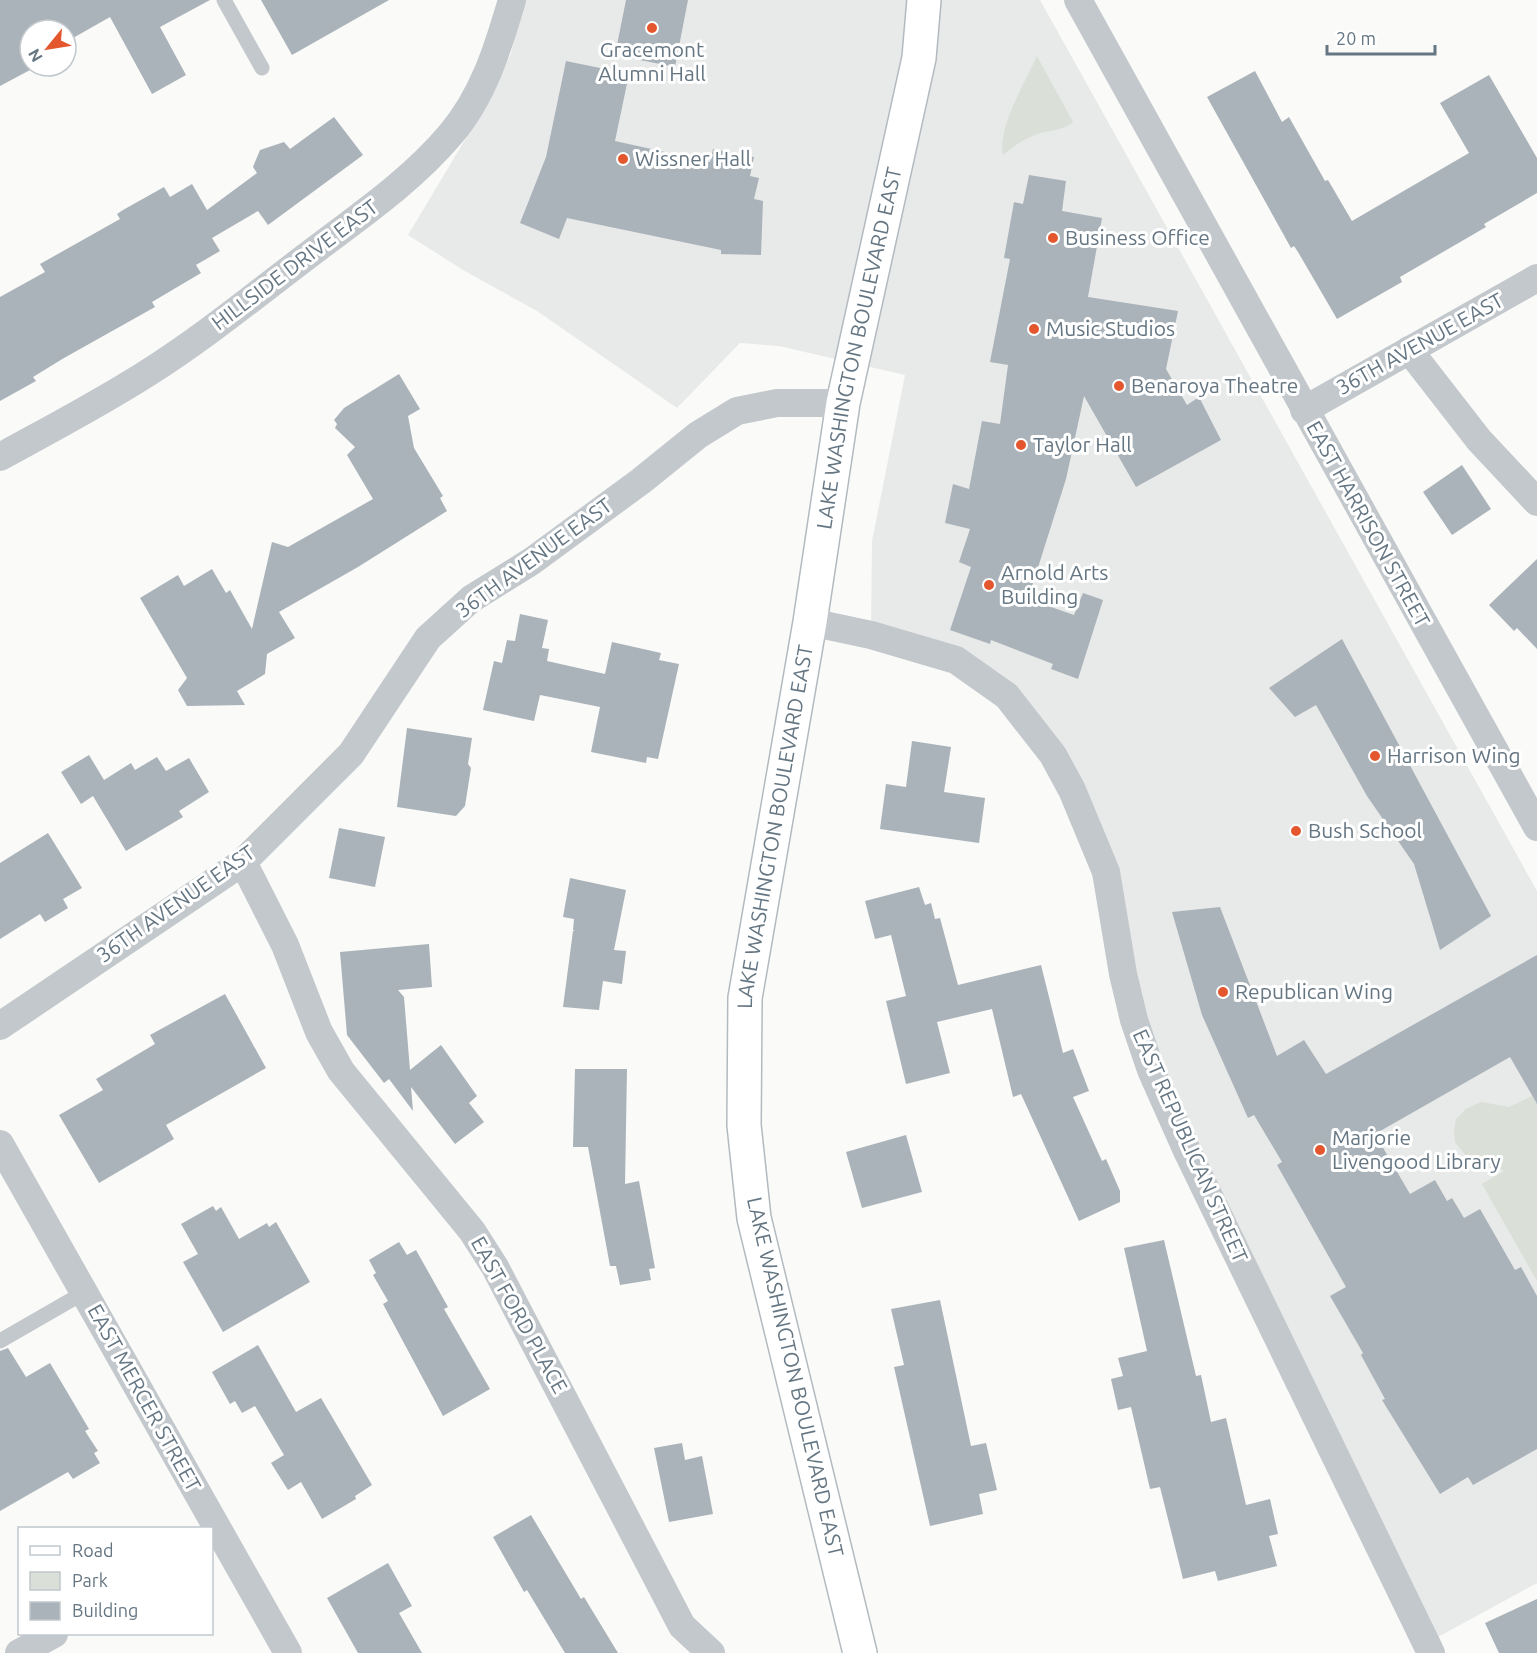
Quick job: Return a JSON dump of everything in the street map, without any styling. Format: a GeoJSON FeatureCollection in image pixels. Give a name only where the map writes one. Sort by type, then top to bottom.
{"type":"FeatureCollection","features":[{"type":"Feature","properties":{"kind":"main road","name":"LAKE WASHINGTON BOULEVARD EAST"},"geometry":{"type":"LineString","coordinates":[[860,1653],[754,1218],[744,1125],[746,998],[810,622],[843,403],[919,58],[924,0]]}},
{"type":"Feature","properties":{"kind":"street","name":"HILLSIDE DRIVE EAST"},"geometry":{"type":"LineString","coordinates":[[0,457],[146,375],[192,343],[383,198],[421,165],[451,134],[484,81],[498,47],[512,0]]}},
{"type":"Feature","properties":{"kind":"street","name":"EAST HARRISON STREET"},"geometry":{"type":"LineString","coordinates":[[1078,0],[1537,827]]}},
{"type":"Feature","properties":{"kind":"street","name":"36TH AVENUE EAST"},"geometry":{"type":"LineString","coordinates":[[1304,410],[1537,278]]}},
{"type":"Feature","properties":{"kind":"street"},"geometry":{"type":"LineString","coordinates":[[1409,350],[1479,440],[1537,502]]}},
{"type":"Feature","properties":{"kind":"street","name":"36TH AVENUE EAST"},"geometry":{"type":"LineString","coordinates":[[0,1026],[243,862],[351,754],[428,638],[471,599],[532,561],[641,481],[698,435],[737,411],[777,403],[843,403]]}},
{"type":"Feature","properties":{"kind":"street","name":"EAST REPUBLICAN STREET"},"geometry":{"type":"LineString","coordinates":[[810,622],[871,635],[956,660],[1007,696],[1053,755],[1072,790],[1106,872],[1123,974],[1134,1020],[1151,1070],[1193,1163],[1431,1653]]}},
{"type":"Feature","properties":{"kind":"street","name":"EAST FORD PLACE"},"geometry":{"type":"LineString","coordinates":[[243,862],[285,945],[319,1032],[341,1071],[472,1231],[521,1315],[682,1626],[711,1653]]}},
{"type":"Feature","properties":{"kind":"street","name":"EAST MERCER STREET"},"geometry":{"type":"LineString","coordinates":[[0,1144],[85,1292],[209,1527]]}},
{"type":"Feature","properties":{"kind":"street","name":"EAST MERCER STREET"},"geometry":{"type":"LineString","coordinates":[[217,1542],[288,1653]]}},
{"type":"Feature","properties":{"kind":"street"},"geometry":{"type":"LineString","coordinates":[[19,1653],[52,1635]]}},
{"type":"Feature","properties":{"kind":"lane"},"geometry":{"type":"LineString","coordinates":[[224,0],[262,68]]}},
{"type":"Feature","properties":{"kind":"lane"},"geometry":{"type":"LineString","coordinates":[[0,1341],[85,1292]]}},
{"type":"Feature","properties":{"kind":"shaded area","name":"Bush School"},"geometry":{"type":"Polygon","coordinates":[[[522,0],[1040,0],[1537,891],[1537,1583],[1427,1643],[1151,1070],[1106,872],[1007,696],[871,635],[872,541],[905,375],[779,346],[740,343],[677,408],[537,311],[463,270],[408,235],[466,138],[511,54],[522,0]]]}},
{"type":"Feature","properties":{"kind":"green space"},"geometry":{"type":"Polygon","coordinates":[[[1037,56],[1073,122],[1062,128],[1030,137],[1003,155],[1002,144],[1008,118],[1037,56]]]}},
{"type":"Feature","properties":{"kind":"green space"},"geometry":{"type":"Polygon","coordinates":[[[1532,1096],[1537,1104],[1537,1281],[1482,1184],[1504,1171],[1491,1164],[1471,1162],[1455,1142],[1454,1130],[1456,1119],[1466,1109],[1481,1102],[1509,1107],[1532,1096]]]}},
{"type":"Feature","properties":{"kind":"building"},"geometry":{"type":"Polygon","coordinates":[[[0,0],[210,0],[160,27],[186,75],[152,94],[110,17],[78,35],[78,18],[18,18],[18,76],[0,86],[0,0]]]}},
{"type":"Feature","properties":{"kind":"building"},"geometry":{"type":"Polygon","coordinates":[[[261,0],[389,0],[292,55],[261,0]]]}},
{"type":"Feature","properties":{"kind":"building","name":"Gracemont Alumni Hall"},"geometry":{"type":"Polygon","coordinates":[[[626,0],[688,0],[675,67],[615,55],[626,0]]]}},
{"type":"Feature","properties":{"kind":"building","name":"Wissner Hall"},"geometry":{"type":"Polygon","coordinates":[[[566,61],[629,74],[615,141],[710,162],[713,149],[754,157],[750,176],[759,178],[754,199],[763,201],[761,255],[721,254],[721,250],[567,218],[559,239],[520,223],[546,157],[566,61]]]}},
{"type":"Feature","properties":{"kind":"building"},"geometry":{"type":"Polygon","coordinates":[[[1255,71],[1282,122],[1289,117],[1325,181],[1328,180],[1352,221],[1469,153],[1440,103],[1489,75],[1537,158],[1537,193],[1484,224],[1486,227],[1400,277],[1402,282],[1337,319],[1298,252],[1294,246],[1291,248],[1207,97],[1255,71]]]}},
{"type":"Feature","properties":{"kind":"building"},"geometry":{"type":"Polygon","coordinates":[[[334,117],[363,155],[268,225],[258,211],[212,238],[220,251],[196,265],[201,273],[152,302],[155,307],[64,358],[33,377],[36,381],[0,401],[0,297],[45,272],[40,264],[120,219],[117,214],[164,187],[170,197],[192,184],[207,210],[257,173],[253,167],[260,150],[284,142],[290,149],[334,117]]]}},
{"type":"Feature","properties":{"kind":"building"},"geometry":{"type":"Polygon","coordinates":[[[1029,175],[1066,181],[1062,211],[1102,218],[1088,297],[1178,311],[1166,369],[1187,405],[1199,397],[1221,440],[1136,487],[1084,396],[1066,479],[1028,599],[1074,615],[1083,593],[1103,600],[1078,679],[1051,669],[1053,664],[991,640],[990,644],[950,630],[971,567],[959,562],[970,529],[945,523],[953,484],[969,489],[982,421],[1000,424],[1008,365],[990,362],[1010,259],[1004,258],[1014,202],[1023,204],[1029,175]]]}},
{"type":"Feature","properties":{"kind":"building"},"geometry":{"type":"Polygon","coordinates":[[[399,374],[420,409],[408,416],[414,448],[443,496],[440,498],[447,511],[358,567],[279,612],[295,638],[267,654],[265,674],[237,691],[245,705],[187,706],[178,690],[187,678],[140,598],[178,575],[184,586],[212,569],[226,593],[230,590],[252,629],[272,542],[288,547],[373,499],[347,455],[355,447],[335,428],[337,424],[334,420],[344,408],[399,374]]]}},
{"type":"Feature","properties":{"kind":"building"},"geometry":{"type":"Polygon","coordinates":[[[1462,465],[1491,509],[1452,535],[1423,492],[1462,465]]]}},
{"type":"Feature","properties":{"kind":"building"},"geometry":{"type":"Polygon","coordinates":[[[1537,559],[1537,649],[1517,628],[1514,631],[1489,605],[1537,559]]]}},
{"type":"Feature","properties":{"kind":"building"},"geometry":{"type":"Polygon","coordinates":[[[520,614],[548,620],[542,648],[549,649],[547,661],[605,674],[612,642],[661,653],[659,660],[679,664],[658,759],[647,757],[646,763],[591,752],[600,707],[540,695],[534,721],[483,710],[494,661],[502,663],[507,640],[515,641],[520,614]]]}},
{"type":"Feature","properties":{"kind":"building","name":"Harrison Wing"},"geometry":{"type":"Polygon","coordinates":[[[1342,639],[1491,916],[1440,950],[1414,864],[1367,796],[1316,705],[1295,717],[1269,688],[1342,639]]]}},
{"type":"Feature","properties":{"kind":"building"},"geometry":{"type":"Polygon","coordinates":[[[407,728],[472,738],[468,764],[471,768],[465,806],[456,816],[397,807],[407,728]]]}},
{"type":"Feature","properties":{"kind":"building"},"geometry":{"type":"Polygon","coordinates":[[[912,741],[951,747],[944,792],[985,798],[979,843],[880,829],[886,784],[906,787],[912,741]]]}},
{"type":"Feature","properties":{"kind":"building"},"geometry":{"type":"Polygon","coordinates":[[[89,755],[104,780],[131,763],[135,770],[157,757],[166,771],[189,758],[209,792],[179,811],[183,817],[126,851],[93,796],[81,804],[61,772],[89,755]]]}},
{"type":"Feature","properties":{"kind":"building"},"geometry":{"type":"Polygon","coordinates":[[[339,828],[385,837],[375,887],[329,878],[339,828]]]}},
{"type":"Feature","properties":{"kind":"building"},"geometry":{"type":"Polygon","coordinates":[[[48,833],[82,888],[63,899],[68,908],[45,922],[40,914],[0,939],[0,863],[48,833]]]}},
{"type":"Feature","properties":{"kind":"building"},"geometry":{"type":"Polygon","coordinates":[[[570,878],[626,890],[614,950],[626,951],[622,984],[603,981],[599,1010],[563,1007],[573,931],[575,931],[573,930],[574,919],[563,917],[570,878]]]}},
{"type":"Feature","properties":{"kind":"building"},"geometry":{"type":"Polygon","coordinates":[[[919,887],[925,905],[931,903],[935,919],[940,918],[958,985],[1041,965],[1063,1053],[1073,1049],[1089,1091],[1073,1097],[1102,1161],[1106,1159],[1120,1191],[1120,1202],[1079,1221],[1021,1094],[1013,1097],[992,1009],[937,1022],[950,1073],[906,1084],[886,1001],[906,996],[891,935],[875,939],[865,901],[919,887]]]}},
{"type":"Feature","properties":{"kind":"building"},"geometry":{"type":"Polygon","coordinates":[[[1220,907],[1277,1056],[1304,1040],[1326,1074],[1537,955],[1537,1104],[1510,1057],[1375,1134],[1410,1194],[1435,1180],[1447,1201],[1452,1198],[1464,1218],[1480,1209],[1515,1270],[1521,1267],[1537,1296],[1537,1449],[1473,1485],[1468,1477],[1440,1494],[1382,1400],[1385,1399],[1361,1355],[1363,1353],[1330,1296],[1346,1287],[1277,1165],[1282,1162],[1254,1115],[1248,1118],[1202,1015],[1172,912],[1220,907]]]}},
{"type":"Feature","properties":{"kind":"building"},"geometry":{"type":"Polygon","coordinates":[[[429,944],[432,987],[398,990],[404,997],[410,1070],[441,1045],[477,1096],[469,1103],[484,1122],[455,1144],[411,1087],[413,1111],[389,1079],[384,1083],[347,1035],[340,952],[429,944]]]}},
{"type":"Feature","properties":{"kind":"building"},"geometry":{"type":"Polygon","coordinates":[[[225,994],[266,1068],[166,1125],[174,1139],[99,1183],[59,1115],[103,1090],[96,1079],[155,1044],[150,1035],[225,994]]]}},
{"type":"Feature","properties":{"kind":"building"},"geometry":{"type":"Polygon","coordinates":[[[575,1069],[627,1069],[625,1184],[639,1181],[655,1268],[649,1269],[651,1280],[620,1285],[616,1266],[610,1266],[588,1147],[573,1147],[575,1069]]]}},
{"type":"Feature","properties":{"kind":"building"},"geometry":{"type":"Polygon","coordinates":[[[906,1135],[922,1192],[862,1208],[846,1152],[906,1135]]]}},
{"type":"Feature","properties":{"kind":"building"},"geometry":{"type":"Polygon","coordinates":[[[213,1206],[216,1211],[221,1207],[239,1239],[267,1223],[269,1227],[276,1222],[310,1282],[223,1332],[183,1262],[198,1254],[181,1224],[213,1206]]]}},
{"type":"Feature","properties":{"kind":"building"},"geometry":{"type":"Polygon","coordinates":[[[1164,1240],[1196,1376],[1201,1375],[1211,1422],[1226,1418],[1246,1505],[1270,1499],[1278,1534],[1269,1536],[1277,1566],[1218,1581],[1215,1571],[1183,1579],[1160,1487],[1150,1489],[1131,1407],[1118,1410],[1111,1379],[1123,1376],[1118,1358],[1147,1351],[1124,1248],[1164,1240]]]}},
{"type":"Feature","properties":{"kind":"building"},"geometry":{"type":"Polygon","coordinates":[[[399,1242],[407,1255],[416,1250],[448,1307],[444,1309],[490,1389],[443,1416],[383,1304],[388,1301],[373,1275],[376,1273],[369,1260],[399,1242]]]}},
{"type":"Feature","properties":{"kind":"building"},"geometry":{"type":"Polygon","coordinates":[[[940,1300],[971,1446],[986,1443],[997,1490],[979,1494],[983,1514],[930,1526],[894,1367],[904,1365],[891,1309],[940,1300]]]}},
{"type":"Feature","properties":{"kind":"building"},"geometry":{"type":"Polygon","coordinates":[[[258,1345],[296,1412],[321,1398],[372,1485],[355,1496],[356,1499],[322,1519],[301,1482],[288,1490],[271,1463],[284,1455],[255,1406],[242,1413],[235,1401],[230,1404],[212,1372],[258,1345]]]}},
{"type":"Feature","properties":{"kind":"building"},"geometry":{"type":"Polygon","coordinates":[[[8,1348],[26,1377],[50,1363],[89,1429],[85,1431],[98,1451],[94,1453],[100,1463],[73,1479],[68,1472],[0,1511],[0,1351],[8,1348]]]}},
{"type":"Feature","properties":{"kind":"building"},"geometry":{"type":"Polygon","coordinates":[[[682,1443],[685,1460],[702,1456],[713,1514],[669,1522],[654,1448],[682,1443]]]}},
{"type":"Feature","properties":{"kind":"building"},"geometry":{"type":"Polygon","coordinates":[[[531,1515],[581,1599],[584,1597],[618,1653],[565,1653],[527,1590],[524,1592],[493,1537],[531,1515]]]}},
{"type":"Feature","properties":{"kind":"building"},"geometry":{"type":"Polygon","coordinates":[[[388,1563],[412,1606],[399,1613],[422,1653],[358,1653],[327,1598],[388,1563]]]}},
{"type":"Feature","properties":{"kind":"building"},"geometry":{"type":"Polygon","coordinates":[[[1537,1599],[1537,1653],[1499,1653],[1485,1623],[1537,1599]]]}},
{"type":"Feature","properties":{"kind":"place","name":"Gracemont Alumni Hall"},"geometry":{"type":"Point","coordinates":[652,28]}},
{"type":"Feature","properties":{"kind":"place","name":"Wissner Hall"},"geometry":{"type":"Point","coordinates":[623,159]}},
{"type":"Feature","properties":{"kind":"place","name":"Business Office"},"geometry":{"type":"Point","coordinates":[1053,238]}},
{"type":"Feature","properties":{"kind":"place","name":"Music Studios"},"geometry":{"type":"Point","coordinates":[1034,329]}},
{"type":"Feature","properties":{"kind":"place","name":"Benaroya Theatre"},"geometry":{"type":"Point","coordinates":[1119,386]}},
{"type":"Feature","properties":{"kind":"place","name":"Taylor Hall"},"geometry":{"type":"Point","coordinates":[1021,445]}},
{"type":"Feature","properties":{"kind":"place","name":"Arnold Arts Building"},"geometry":{"type":"Point","coordinates":[989,585]}},
{"type":"Feature","properties":{"kind":"place","name":"Harrison Wing"},"geometry":{"type":"Point","coordinates":[1375,756]}},
{"type":"Feature","properties":{"kind":"place","name":"Bush School"},"geometry":{"type":"Point","coordinates":[1296,831]}},
{"type":"Feature","properties":{"kind":"place","name":"Republican Wing"},"geometry":{"type":"Point","coordinates":[1223,992]}},
{"type":"Feature","properties":{"kind":"place","name":"Marjorie Livengood Library"},"geometry":{"type":"Point","coordinates":[1320,1150]}}]}
